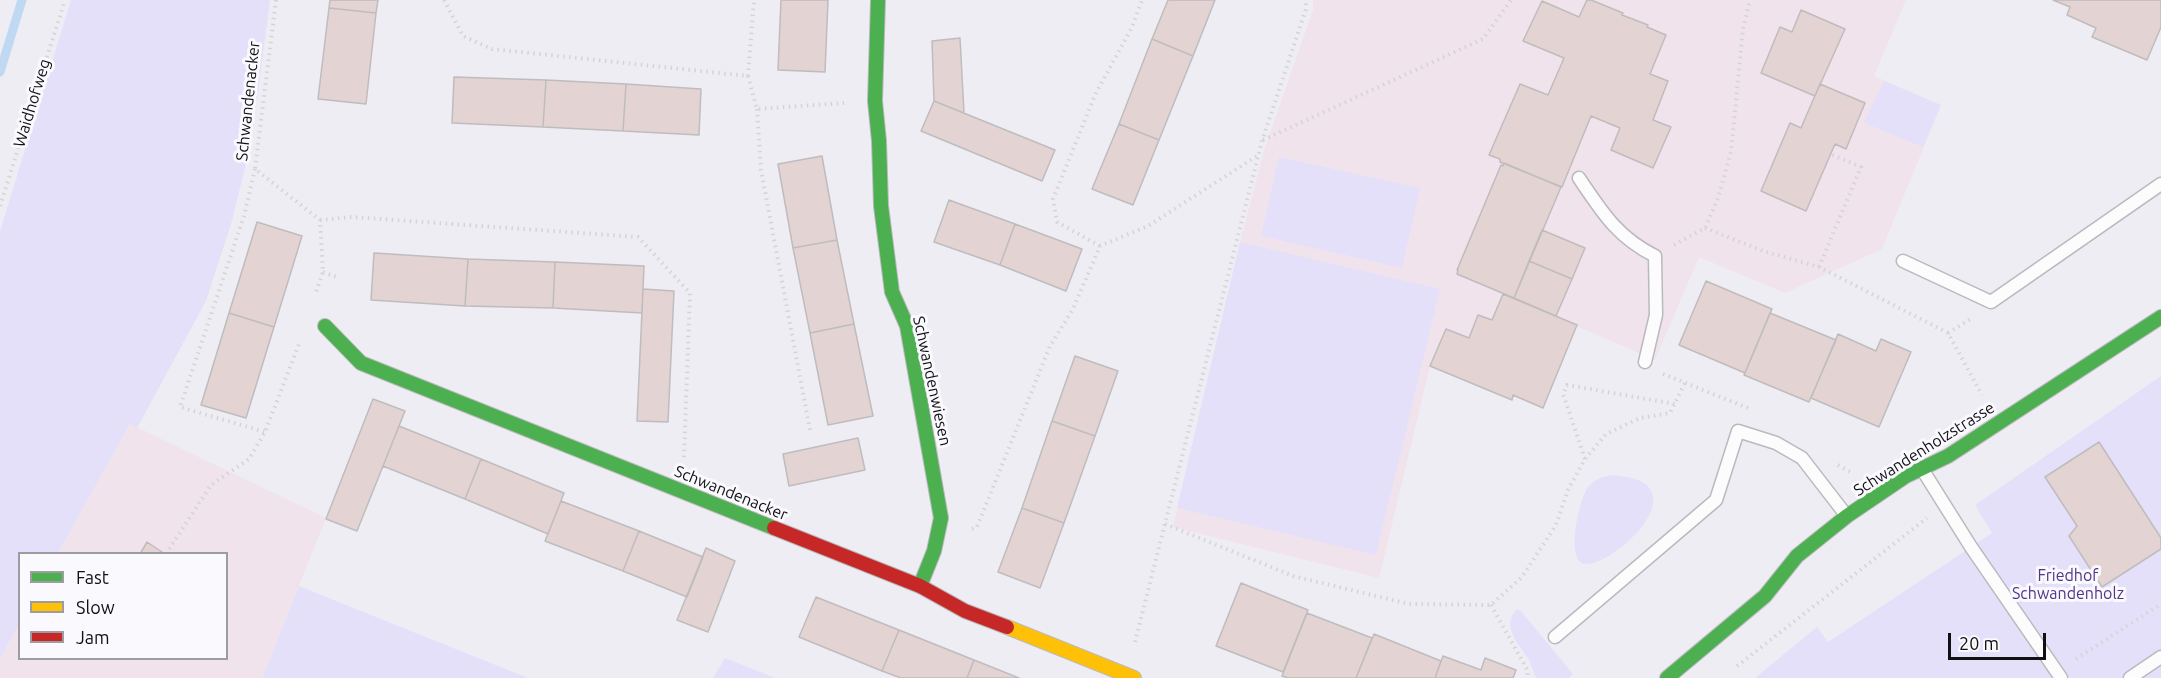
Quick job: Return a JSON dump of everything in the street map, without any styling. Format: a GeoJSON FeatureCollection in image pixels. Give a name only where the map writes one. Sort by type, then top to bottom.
{"type":"FeatureCollection","features":[{"type":"Feature","properties":{"kind":"street","name":"Schwandenwiesen"},"geometry":{"type":"LineString","coordinates":[[878,0],[875,101],[881,206],[892,292],[907,326],[941,518],[934,551],[920,586]]}},
{"type":"Feature","properties":{"kind":"street","name":"Schwandenholzstrasse"},"geometry":{"type":"LineString","coordinates":[[1667,678],[1765,596],[1797,556],[1847,516],[1906,476],[1948,456],[2161,317]]}},
{"type":"Feature","properties":{"kind":"street","name":"Schwandenacker"},"geometry":{"type":"LineString","coordinates":[[326,326],[361,363],[920,586],[965,611],[1134,678]]}},
{"type":"Feature","properties":{"kind":"lane"},"geometry":{"type":"LineString","coordinates":[[1579,178],[1610,223],[1637,247],[1655,256],[1656,315],[1645,362]]}},
{"type":"Feature","properties":{"kind":"lane"},"geometry":{"type":"LineString","coordinates":[[1903,261],[1991,302],[2161,184]]}},
{"type":"Feature","properties":{"kind":"lane"},"geometry":{"type":"LineString","coordinates":[[1555,637],[1716,500],[1738,431],[1776,443],[1802,458],[1847,516]]}},
{"type":"Feature","properties":{"kind":"lane"},"geometry":{"type":"LineString","coordinates":[[1921,469],[2059,675]]}},
{"type":"Feature","properties":{"kind":"lane"},"geometry":{"type":"LineString","coordinates":[[2130,678],[2161,657]]}},
{"type":"Feature","properties":{"kind":"path","name":"Waidhofweg"},"geometry":{"type":"LineString","coordinates":[[0,206],[65,0]]}},
{"type":"Feature","properties":{"kind":"path","name":"Schwandenacker"},"geometry":{"type":"LineString","coordinates":[[276,0],[255,169],[320,220]]}},
{"type":"Feature","properties":{"kind":"path"},"geometry":{"type":"LineString","coordinates":[[444,0],[463,36],[492,49],[748,76]]}},
{"type":"Feature","properties":{"kind":"path"},"geometry":{"type":"LineString","coordinates":[[754,0],[748,76],[757,109],[761,170],[810,430]]}},
{"type":"Feature","properties":{"kind":"path"},"geometry":{"type":"LineString","coordinates":[[1100,246],[1057,222],[1053,199],[1095,95],[1132,27],[1142,0]]}},
{"type":"Feature","properties":{"kind":"path"},"geometry":{"type":"LineString","coordinates":[[1132,652],[1262,141],[1306,9],[1306,0]]}},
{"type":"Feature","properties":{"kind":"path"},"geometry":{"type":"LineString","coordinates":[[1262,141],[1483,39],[1511,0]]}},
{"type":"Feature","properties":{"kind":"path"},"geometry":{"type":"LineString","coordinates":[[1696,233],[1705,228],[1718,198],[1731,152],[1743,29],[1750,0]]}},
{"type":"Feature","properties":{"kind":"path"},"geometry":{"type":"LineString","coordinates":[[757,109],[854,103]]}},
{"type":"Feature","properties":{"kind":"path"},"geometry":{"type":"LineString","coordinates":[[1819,267],[1861,167],[1830,154]]}},
{"type":"Feature","properties":{"kind":"path"},"geometry":{"type":"LineString","coordinates":[[968,530],[977,527],[1050,346],[1072,309],[1100,246],[1148,226],[1258,156]]}},
{"type":"Feature","properties":{"kind":"path"},"geometry":{"type":"LineString","coordinates":[[255,169],[244,216],[180,407],[265,432]]}},
{"type":"Feature","properties":{"kind":"path"},"geometry":{"type":"LineString","coordinates":[[315,297],[323,272],[320,220],[352,217],[638,237],[690,293],[684,465]]}},
{"type":"Feature","properties":{"kind":"path"},"geometry":{"type":"LineString","coordinates":[[1705,228],[1762,251],[1819,267],[1948,333],[1983,395]]}},
{"type":"Feature","properties":{"kind":"path"},"geometry":{"type":"LineString","coordinates":[[323,272],[339,278]]}},
{"type":"Feature","properties":{"kind":"path"},"geometry":{"type":"LineString","coordinates":[[1948,333],[1979,314]]}},
{"type":"Feature","properties":{"kind":"path"},"geometry":{"type":"LineString","coordinates":[[166,552],[211,485],[249,459],[265,432],[302,334]]}},
{"type":"Feature","properties":{"kind":"path"},"geometry":{"type":"LineString","coordinates":[[1165,524],[1293,576],[1408,604],[1491,605],[1522,578],[1556,525],[1568,490],[1585,459],[1606,434],[1640,418],[1670,413],[1685,382]]}},
{"type":"Feature","properties":{"kind":"path"},"geometry":{"type":"LineString","coordinates":[[1585,459],[1563,394],[1567,384],[1675,404]]}},
{"type":"Feature","properties":{"kind":"path"},"geometry":{"type":"LineString","coordinates":[[2059,675],[2161,604]]}},
{"type":"Feature","properties":{"kind":"path"},"geometry":{"type":"LineString","coordinates":[[1491,605],[1528,671],[1527,678]]}},
{"type":"Feature","properties":{"kind":"shaded area"},"geometry":{"type":"Polygon","coordinates":[[[1313,0],[1906,0],[1874,76],[1941,105],[1882,249],[1785,293],[1699,257],[1655,360],[1503,294],[1492,320],[1478,315],[1469,338],[1446,329],[1430,366],[1379,578],[1173,527],[1264,150],[1313,10],[1313,0]]]}},
{"type":"Feature","properties":{"kind":"shaded area"},"geometry":{"type":"Polygon","coordinates":[[[130,424],[326,518],[262,678],[0,678],[0,659],[18,626],[18,660],[228,660],[228,552],[59,552],[130,424]]]}},
{"type":"Feature","properties":{"kind":"green space"},"geometry":{"type":"Polygon","coordinates":[[[71,0],[270,0],[252,139],[232,221],[206,301],[137,428],[130,424],[59,552],[18,552],[18,626],[0,659],[0,231],[71,0]]]}},
{"type":"Feature","properties":{"kind":"green space"},"geometry":{"type":"Polygon","coordinates":[[[1884,81],[1941,105],[1923,147],[1864,123],[1884,81]]]}},
{"type":"Feature","properties":{"kind":"green space"},"geometry":{"type":"Polygon","coordinates":[[[1279,157],[1420,188],[1402,268],[1261,236],[1279,157]]]}},
{"type":"Feature","properties":{"kind":"green space"},"geometry":{"type":"Polygon","coordinates":[[[1240,242],[1440,289],[1376,555],[1177,508],[1240,242]]]}},
{"type":"Feature","properties":{"kind":"green space","name":"Friedhof Schwandenholz"},"geometry":{"type":"Polygon","coordinates":[[[2161,376],[2161,678],[1755,678],[1817,627],[1828,642],[1992,533],[1975,505],[2161,376]]]}},
{"type":"Feature","properties":{"kind":"green space"},"geometry":{"type":"Polygon","coordinates":[[[1613,475],[1633,478],[1644,483],[1652,493],[1653,506],[1637,533],[1624,545],[1597,562],[1586,564],[1579,561],[1575,542],[1581,503],[1591,484],[1600,478],[1613,475]]]}},
{"type":"Feature","properties":{"kind":"green space"},"geometry":{"type":"Polygon","coordinates":[[[299,586],[528,678],[262,678],[299,586]]]}},
{"type":"Feature","properties":{"kind":"green space"},"geometry":{"type":"Polygon","coordinates":[[[1517,609],[1573,674],[1569,678],[1536,678],[1511,628],[1512,615],[1517,609]]]}},
{"type":"Feature","properties":{"kind":"green space"},"geometry":{"type":"Polygon","coordinates":[[[725,658],[775,678],[713,678],[725,658]]]}},
{"type":"Feature","properties":{"kind":"building"},"geometry":{"type":"Polygon","coordinates":[[[330,0],[378,0],[376,13],[329,8],[330,0]]]}},
{"type":"Feature","properties":{"kind":"building"},"geometry":{"type":"Polygon","coordinates":[[[781,0],[828,0],[825,72],[778,70],[781,0]]]}},
{"type":"Feature","properties":{"kind":"building"},"geometry":{"type":"Polygon","coordinates":[[[1168,0],[1215,0],[1193,56],[1152,39],[1168,0]]]}},
{"type":"Feature","properties":{"kind":"building"},"geometry":{"type":"Polygon","coordinates":[[[1587,0],[1623,13],[1622,15],[1666,35],[1650,74],[1668,81],[1653,120],[1671,127],[1653,168],[1611,150],[1620,128],[1591,116],[1562,187],[1500,162],[1500,159],[1489,155],[1520,84],[1548,95],[1564,58],[1523,41],[1542,1],[1579,17],[1587,0]]]}},
{"type":"Feature","properties":{"kind":"building"},"geometry":{"type":"Polygon","coordinates":[[[2053,0],[2161,0],[2161,27],[2147,60],[2092,37],[2096,28],[2067,15],[2070,7],[2053,0]]]}},
{"type":"Feature","properties":{"kind":"building"},"geometry":{"type":"Polygon","coordinates":[[[329,8],[376,13],[366,104],[318,99],[329,8]]]}},
{"type":"Feature","properties":{"kind":"building"},"geometry":{"type":"Polygon","coordinates":[[[1801,10],[1845,29],[1815,96],[1761,73],[1780,27],[1792,32],[1801,10]]]}},
{"type":"Feature","properties":{"kind":"building"},"geometry":{"type":"Polygon","coordinates":[[[960,38],[964,113],[934,101],[932,41],[960,38]]]}},
{"type":"Feature","properties":{"kind":"building"},"geometry":{"type":"Polygon","coordinates":[[[1152,39],[1193,56],[1159,140],[1119,124],[1152,39]]]}},
{"type":"Feature","properties":{"kind":"building"},"geometry":{"type":"Polygon","coordinates":[[[454,77],[546,80],[543,127],[452,123],[454,77]]]}},
{"type":"Feature","properties":{"kind":"building"},"geometry":{"type":"Polygon","coordinates":[[[546,80],[626,84],[623,131],[543,127],[546,80]]]}},
{"type":"Feature","properties":{"kind":"building"},"geometry":{"type":"Polygon","coordinates":[[[626,84],[701,89],[699,135],[623,131],[626,84]]]}},
{"type":"Feature","properties":{"kind":"building"},"geometry":{"type":"Polygon","coordinates":[[[1820,84],[1865,103],[1846,149],[1835,144],[1806,211],[1761,191],[1790,123],[1801,128],[1820,84]]]}},
{"type":"Feature","properties":{"kind":"building"},"geometry":{"type":"Polygon","coordinates":[[[934,101],[1055,150],[1042,181],[921,131],[934,101]]]}},
{"type":"Feature","properties":{"kind":"building"},"geometry":{"type":"Polygon","coordinates":[[[1119,124],[1159,140],[1133,205],[1092,189],[1119,124]]]}},
{"type":"Feature","properties":{"kind":"building"},"geometry":{"type":"Polygon","coordinates":[[[822,156],[837,240],[793,248],[778,164],[822,156]]]}},
{"type":"Feature","properties":{"kind":"building"},"geometry":{"type":"Polygon","coordinates":[[[1504,163],[1561,187],[1514,298],[1457,274],[1501,165],[1503,166],[1504,163]]]}},
{"type":"Feature","properties":{"kind":"building"},"geometry":{"type":"Polygon","coordinates":[[[949,200],[1015,224],[1000,265],[934,242],[949,200]]]}},
{"type":"Feature","properties":{"kind":"building"},"geometry":{"type":"Polygon","coordinates":[[[257,222],[302,236],[274,327],[229,313],[257,222]]]}},
{"type":"Feature","properties":{"kind":"building"},"geometry":{"type":"Polygon","coordinates":[[[1015,224],[1082,249],[1066,291],[1000,265],[1015,224]]]}},
{"type":"Feature","properties":{"kind":"building"},"geometry":{"type":"Polygon","coordinates":[[[1542,230],[1585,248],[1572,279],[1529,261],[1542,230]]]}},
{"type":"Feature","properties":{"kind":"building"},"geometry":{"type":"Polygon","coordinates":[[[837,240],[854,324],[810,333],[793,248],[837,240]]]}},
{"type":"Feature","properties":{"kind":"building"},"geometry":{"type":"Polygon","coordinates":[[[374,253],[468,259],[465,306],[371,300],[374,253]]]}},
{"type":"Feature","properties":{"kind":"building"},"geometry":{"type":"Polygon","coordinates":[[[468,259],[555,262],[553,308],[465,306],[468,259]]]}},
{"type":"Feature","properties":{"kind":"building"},"geometry":{"type":"Polygon","coordinates":[[[1529,261],[1572,279],[1556,316],[1514,298],[1529,261]]]}},
{"type":"Feature","properties":{"kind":"building"},"geometry":{"type":"Polygon","coordinates":[[[555,262],[644,266],[642,313],[553,308],[555,262]]]}},
{"type":"Feature","properties":{"kind":"building"},"geometry":{"type":"Polygon","coordinates":[[[1706,281],[1772,309],[1745,373],[1679,345],[1706,281]]]}},
{"type":"Feature","properties":{"kind":"building"},"geometry":{"type":"Polygon","coordinates":[[[643,289],[674,291],[668,422],[637,421],[643,289]]]}},
{"type":"Feature","properties":{"kind":"building"},"geometry":{"type":"Polygon","coordinates":[[[1503,294],[1577,325],[1543,408],[1513,395],[1512,400],[1430,366],[1446,329],[1469,338],[1478,315],[1492,320],[1503,294]]]}},
{"type":"Feature","properties":{"kind":"building"},"geometry":{"type":"Polygon","coordinates":[[[229,313],[274,327],[246,418],[201,405],[229,313]]]}},
{"type":"Feature","properties":{"kind":"building"},"geometry":{"type":"Polygon","coordinates":[[[1770,313],[1836,340],[1809,402],[1744,375],[1770,313]]]}},
{"type":"Feature","properties":{"kind":"building"},"geometry":{"type":"Polygon","coordinates":[[[854,324],[873,416],[828,425],[810,333],[854,324]]]}},
{"type":"Feature","properties":{"kind":"building"},"geometry":{"type":"Polygon","coordinates":[[[1838,334],[1876,351],[1881,339],[1911,352],[1879,427],[1811,398],[1838,334]]]}},
{"type":"Feature","properties":{"kind":"building"},"geometry":{"type":"Polygon","coordinates":[[[1075,356],[1118,371],[1095,436],[1052,421],[1075,356]]]}},
{"type":"Feature","properties":{"kind":"building"},"geometry":{"type":"Polygon","coordinates":[[[373,399],[405,411],[357,531],[326,519],[373,399]]]}},
{"type":"Feature","properties":{"kind":"building"},"geometry":{"type":"Polygon","coordinates":[[[1052,421],[1095,436],[1064,523],[1022,508],[1052,421]]]}},
{"type":"Feature","properties":{"kind":"building"},"geometry":{"type":"Polygon","coordinates":[[[399,426],[481,459],[465,499],[383,466],[399,426]]]}},
{"type":"Feature","properties":{"kind":"building"},"geometry":{"type":"Polygon","coordinates":[[[858,438],[865,470],[789,486],[783,454],[858,438]]]}},
{"type":"Feature","properties":{"kind":"building"},"geometry":{"type":"Polygon","coordinates":[[[2099,442],[2161,538],[2161,549],[2102,587],[2069,536],[2077,526],[2045,477],[2099,442]]]}},
{"type":"Feature","properties":{"kind":"building"},"geometry":{"type":"Polygon","coordinates":[[[481,459],[564,493],[548,534],[465,499],[481,459]]]}},
{"type":"Feature","properties":{"kind":"building"},"geometry":{"type":"Polygon","coordinates":[[[561,501],[639,531],[623,571],[545,541],[561,501]]]}},
{"type":"Feature","properties":{"kind":"building"},"geometry":{"type":"Polygon","coordinates":[[[1022,508],[1064,523],[1040,588],[998,572],[1022,508]]]}},
{"type":"Feature","properties":{"kind":"building"},"geometry":{"type":"Polygon","coordinates":[[[639,531],[703,557],[687,597],[623,571],[639,531]]]}},
{"type":"Feature","properties":{"kind":"building"},"geometry":{"type":"Polygon","coordinates":[[[147,542],[162,552],[141,552],[147,542]]]}},
{"type":"Feature","properties":{"kind":"building"},"geometry":{"type":"Polygon","coordinates":[[[706,548],[735,561],[708,632],[677,620],[706,548]]]}},
{"type":"Feature","properties":{"kind":"building"},"geometry":{"type":"Polygon","coordinates":[[[1241,583],[1308,610],[1283,672],[1216,646],[1241,583]]]}},
{"type":"Feature","properties":{"kind":"building"},"geometry":{"type":"Polygon","coordinates":[[[816,597],[899,630],[882,671],[799,637],[816,597]]]}},
{"type":"Feature","properties":{"kind":"building"},"geometry":{"type":"Polygon","coordinates":[[[1307,613],[1372,638],[1356,678],[1288,678],[1282,676],[1307,613]]]}},
{"type":"Feature","properties":{"kind":"building"},"geometry":{"type":"Polygon","coordinates":[[[899,630],[974,660],[967,678],[901,678],[882,671],[899,630]]]}},
{"type":"Feature","properties":{"kind":"building"},"geometry":{"type":"Polygon","coordinates":[[[1374,634],[1441,661],[1435,678],[1356,678],[1374,634]]]}},
{"type":"Feature","properties":{"kind":"building"},"geometry":{"type":"Polygon","coordinates":[[[1443,656],[1481,670],[1485,658],[1516,670],[1513,678],[1435,678],[1443,656]]]}},
{"type":"Feature","properties":{"kind":"building"},"geometry":{"type":"Polygon","coordinates":[[[974,660],[1019,678],[967,678],[974,660]]]}},
{"type":"Feature","properties":{"kind":"waterway"},"geometry":{"type":"LineString","coordinates":[[0,72],[22,0]]}},
{"type":"Feature","properties":{"kind":"traffic: fast"},"geometry":{"type":"LineString","coordinates":[[878,0],[875,101],[881,206],[892,292],[907,326],[941,518],[934,551],[920,586]]}},
{"type":"Feature","properties":{"kind":"traffic: fast"},"geometry":{"type":"LineString","coordinates":[[1667,678],[1765,596],[1797,556],[1847,516],[1906,476],[1948,456],[2161,317]]}},
{"type":"Feature","properties":{"kind":"traffic: fast"},"geometry":{"type":"LineString","coordinates":[[325,326],[361,363],[774,528]]}},
{"type":"Feature","properties":{"kind":"traffic: slow"},"geometry":{"type":"LineString","coordinates":[[1007,627],[1134,678]]}},
{"type":"Feature","properties":{"kind":"traffic: jam"},"geometry":{"type":"LineString","coordinates":[[774,528],[920,586],[965,611],[1007,627]]}}]}
